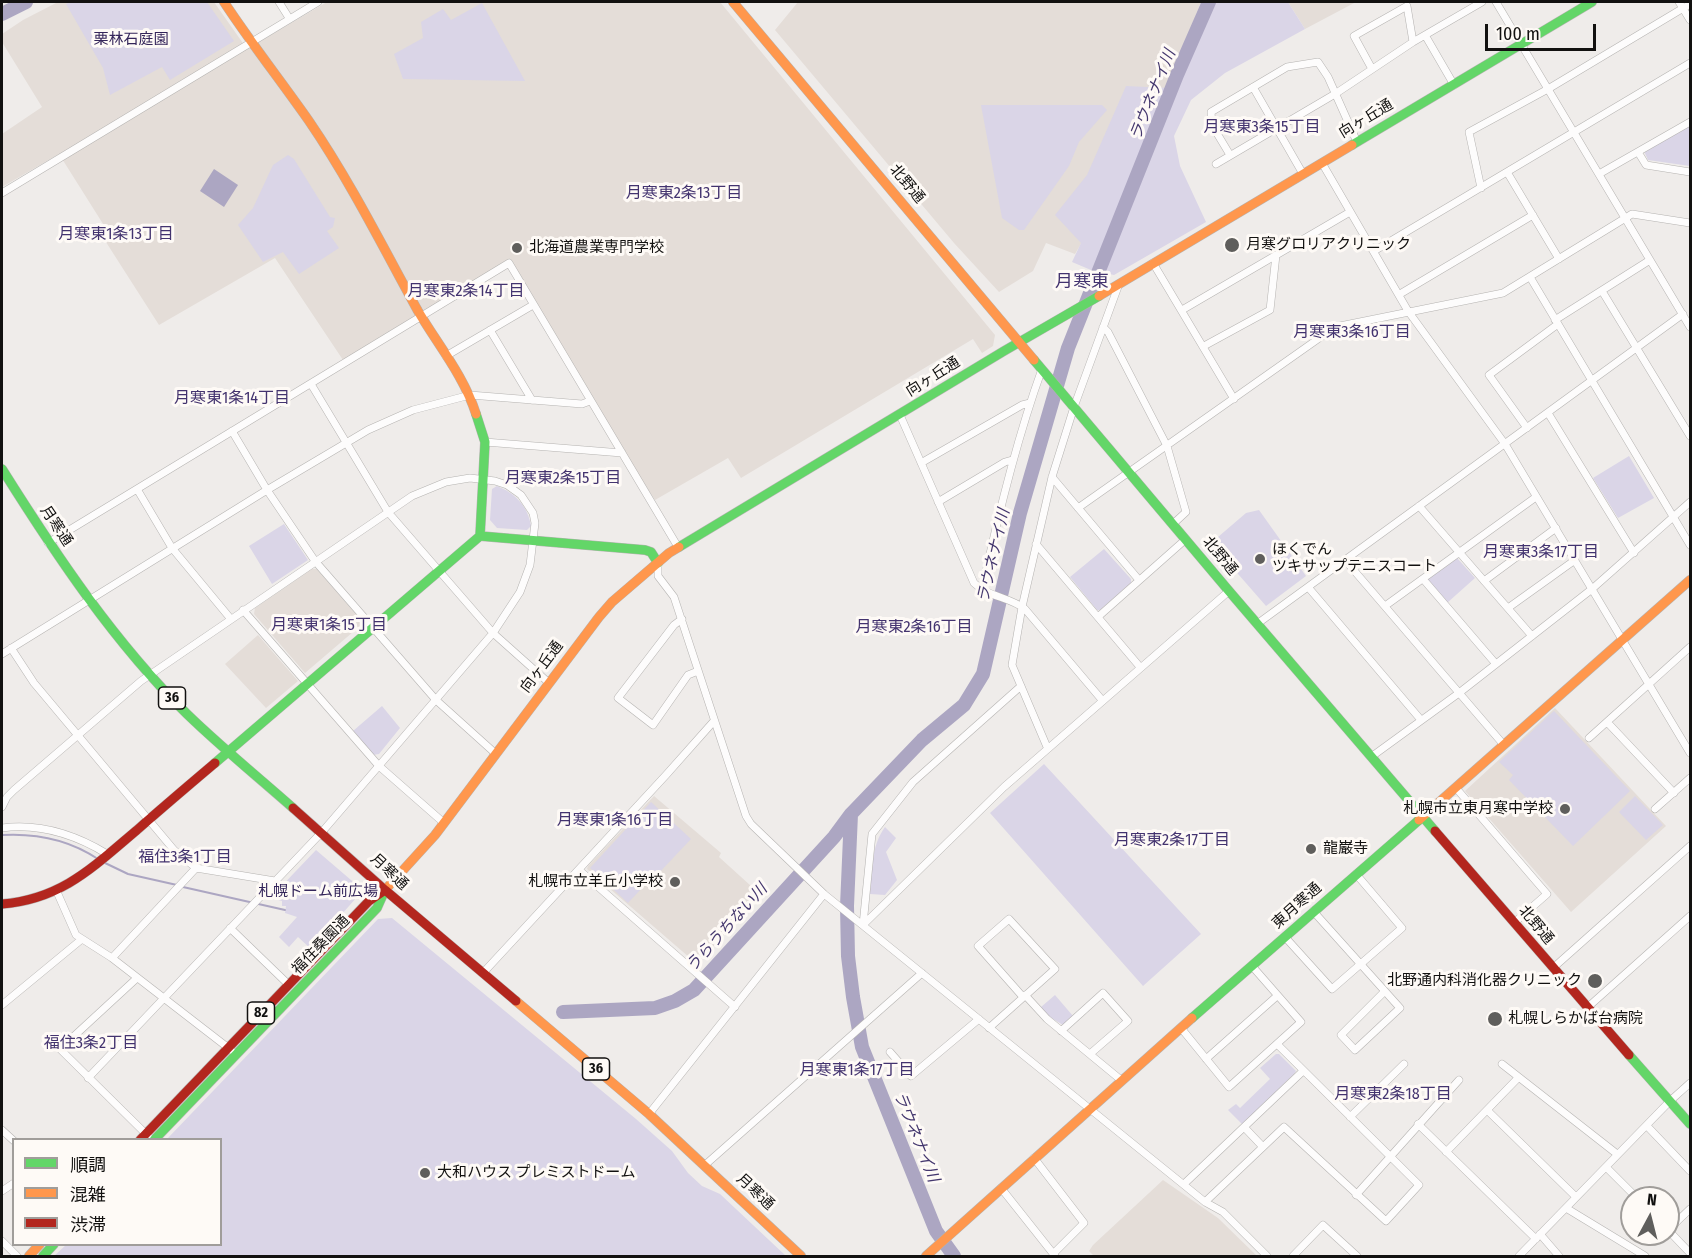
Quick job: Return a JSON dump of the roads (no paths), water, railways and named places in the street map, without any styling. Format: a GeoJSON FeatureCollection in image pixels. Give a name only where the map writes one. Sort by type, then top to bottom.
{"type":"FeatureCollection","features":[{"type":"Feature","properties":{"kind":"main road"},"geometry":{"type":"LineString","coordinates":[[224,2],[333,159],[422,317],[470,395],[478,414],[485,442],[480,536]]}},
{"type":"Feature","properties":{"kind":"main road","name":"北野通"},"geometry":{"type":"LineString","coordinates":[[734,2],[1228,591],[1690,1124]]}},
{"type":"Feature","properties":{"kind":"main road","name":"向ヶ丘通"},"geometry":{"type":"LineString","coordinates":[[385,890],[444,824],[612,602],[678,547],[1592,2]]}},
{"type":"Feature","properties":{"kind":"main road","name":"月寒通"},"geometry":{"type":"LineString","coordinates":[[2,469],[48,543],[89,598],[150,674],[188,714],[385,890],[649,1114],[801,1257]]}},
{"type":"Feature","properties":{"kind":"main road"},"geometry":{"type":"LineString","coordinates":[[2,904],[31,901],[57,892],[85,874],[480,536],[645,550],[651,552],[658,563]]}},
{"type":"Feature","properties":{"kind":"main road","name":"東月寒通"},"geometry":{"type":"LineString","coordinates":[[926,1257],[1121,1080],[1690,580]]}},
{"type":"Feature","properties":{"kind":"main road","name":"福住桑園通"},"geometry":{"type":"LineString","coordinates":[[148,1138],[227,1047],[369,901],[385,890]]}},
{"type":"Feature","properties":{"kind":"main road","name":"福住桑園通"},"geometry":{"type":"LineString","coordinates":[[148,1138],[236,1054],[377,908],[385,890]]}},
{"type":"Feature","properties":{"kind":"street"},"geometry":{"type":"LineString","coordinates":[[279,2],[290,18]]}},
{"type":"Feature","properties":{"kind":"street"},"geometry":{"type":"LineString","coordinates":[[2,192],[318,2]]}},
{"type":"Feature","properties":{"kind":"street"},"geometry":{"type":"LineString","coordinates":[[1216,164],[1335,94],[1413,42],[1482,2]]}},
{"type":"Feature","properties":{"kind":"street"},"geometry":{"type":"LineString","coordinates":[[1496,2],[1690,327]]}},
{"type":"Feature","properties":{"kind":"street"},"geometry":{"type":"LineString","coordinates":[[1679,2],[1690,20]]}},
{"type":"Feature","properties":{"kind":"street"},"geometry":{"type":"LineString","coordinates":[[1481,188],[1469,132],[1548,89],[1690,4]]}},
{"type":"Feature","properties":{"kind":"street"},"geometry":{"type":"LineString","coordinates":[[1372,69],[1354,36],[1407,6],[1413,42]]}},
{"type":"Feature","properties":{"kind":"street"},"geometry":{"type":"LineString","coordinates":[[1425,35],[1454,85]]}},
{"type":"Feature","properties":{"kind":"street"},"geometry":{"type":"LineString","coordinates":[[1230,156],[1212,125],[1211,112],[1287,67],[1318,62],[1328,77],[1357,142]]}},
{"type":"Feature","properties":{"kind":"street"},"geometry":{"type":"LineString","coordinates":[[1374,251],[1690,63]]}},
{"type":"Feature","properties":{"kind":"street"},"geometry":{"type":"LineString","coordinates":[[1252,87],[1303,174]]}},
{"type":"Feature","properties":{"kind":"street"},"geometry":{"type":"LineString","coordinates":[[1599,174],[1690,122]]}},
{"type":"Feature","properties":{"kind":"street"},"geometry":{"type":"LineString","coordinates":[[1638,152],[1646,165],[1690,172]]}},
{"type":"Feature","properties":{"kind":"street"},"geometry":{"type":"LineString","coordinates":[[1322,163],[1408,311],[1505,444],[1689,749]]}},
{"type":"Feature","properties":{"kind":"street"},"geometry":{"type":"LineString","coordinates":[[1507,172],[1559,259]]}},
{"type":"Feature","properties":{"kind":"street"},"geometry":{"type":"LineString","coordinates":[[1182,310],[1350,212]]}},
{"type":"Feature","properties":{"kind":"street"},"geometry":{"type":"LineString","coordinates":[[1078,508],[1335,327],[1503,293],[1632,214],[1690,223]]}},
{"type":"Feature","properties":{"kind":"street"},"geometry":{"type":"LineString","coordinates":[[1400,294],[1533,215]]}},
{"type":"Feature","properties":{"kind":"street"},"geometry":{"type":"LineString","coordinates":[[1204,346],[1270,310],[1276,255]]}},
{"type":"Feature","properties":{"kind":"street"},"geometry":{"type":"LineString","coordinates":[[1527,428],[1489,375],[1557,322],[1650,260]]}},
{"type":"Feature","properties":{"kind":"street"},"geometry":{"type":"LineString","coordinates":[[48,543],[509,263],[678,547]]}},
{"type":"Feature","properties":{"kind":"street"},"geometry":{"type":"LineString","coordinates":[[1154,263],[1234,399]]}},
{"type":"Feature","properties":{"kind":"street"},"geometry":{"type":"LineString","coordinates":[[1530,277],[1690,546]]}},
{"type":"Feature","properties":{"kind":"street"},"geometry":{"type":"LineString","coordinates":[[1047,747],[1012,665],[1036,544],[1072,405],[1119,284]]}},
{"type":"Feature","properties":{"kind":"street"},"geometry":{"type":"LineString","coordinates":[[1602,291],[1690,436]]}},
{"type":"Feature","properties":{"kind":"street"},"geometry":{"type":"LineString","coordinates":[[446,356],[532,305]]}},
{"type":"Feature","properties":{"kind":"street"},"geometry":{"type":"LineString","coordinates":[[1257,624],[1683,314]]}},
{"type":"Feature","properties":{"kind":"street"},"geometry":{"type":"LineString","coordinates":[[1103,327],[1108,332],[1167,446],[1186,512],[1173,524]]}},
{"type":"Feature","properties":{"kind":"street"},"geometry":{"type":"LineString","coordinates":[[490,330],[532,400]]}},
{"type":"Feature","properties":{"kind":"street"},"geometry":{"type":"LineString","coordinates":[[982,590],[1012,460],[1030,403],[1044,371]]}},
{"type":"Feature","properties":{"kind":"street"},"geometry":{"type":"LineString","coordinates":[[311,384],[388,512],[493,633],[549,683]]}},
{"type":"Feature","properties":{"kind":"street"},"geometry":{"type":"LineString","coordinates":[[2,654],[89,598],[267,490],[369,430],[413,410],[470,395],[582,404],[590,400]]}},
{"type":"Feature","properties":{"kind":"street"},"geometry":{"type":"LineString","coordinates":[[921,463],[1022,405],[1030,403]]}},
{"type":"Feature","properties":{"kind":"street"},"geometry":{"type":"LineString","coordinates":[[1548,412],[1634,553]]}},
{"type":"Feature","properties":{"kind":"street"},"geometry":{"type":"LineString","coordinates":[[900,415],[974,583],[982,590],[1022,607],[1102,700]]}},
{"type":"Feature","properties":{"kind":"street"},"geometry":{"type":"LineString","coordinates":[[232,431],[267,490],[315,561],[436,700],[496,754]]}},
{"type":"Feature","properties":{"kind":"street"},"geometry":{"type":"LineString","coordinates":[[485,442],[622,453]]}},
{"type":"Feature","properties":{"kind":"street"},"geometry":{"type":"LineString","coordinates":[[938,502],[1012,460]]}},
{"type":"Feature","properties":{"kind":"street"},"geometry":{"type":"LineString","coordinates":[[1052,477],[1139,580]]}},
{"type":"Feature","properties":{"kind":"street"},"geometry":{"type":"LineString","coordinates":[[2,807],[4,794],[78,736],[150,674],[412,496],[438,485],[470,478],[484,479],[507,485],[521,495],[533,513],[535,523],[530,565],[520,592],[493,633],[322,832],[88,1078]]}},
{"type":"Feature","properties":{"kind":"street"},"geometry":{"type":"LineString","coordinates":[[137,489],[172,548],[230,618]]}},
{"type":"Feature","properties":{"kind":"street"},"geometry":{"type":"LineString","coordinates":[[1385,606],[1536,497]]}},
{"type":"Feature","properties":{"kind":"street"},"geometry":{"type":"LineString","coordinates":[[1371,757],[1459,693],[1592,589],[1690,502]]}},
{"type":"Feature","properties":{"kind":"street"},"geometry":{"type":"LineString","coordinates":[[1419,506],[1532,636]]}},
{"type":"Feature","properties":{"kind":"street"},"geometry":{"type":"LineString","coordinates":[[1484,581],[1556,528]]}},
{"type":"Feature","properties":{"kind":"street"},"geometry":{"type":"LineString","coordinates":[[1099,616],[1186,539]]}},
{"type":"Feature","properties":{"kind":"street"},"geometry":{"type":"LineString","coordinates":[[1036,544],[1140,667]]}},
{"type":"Feature","properties":{"kind":"street"},"geometry":{"type":"LineString","coordinates":[[1345,560],[1503,744]]}},
{"type":"Feature","properties":{"kind":"street"},"geometry":{"type":"LineString","coordinates":[[1508,608],[1575,560]]}},
{"type":"Feature","properties":{"kind":"street"},"geometry":{"type":"LineString","coordinates":[[658,563],[658,576],[674,597],[746,816],[824,894],[1205,1202],[1223,1212],[1267,1257]]}},
{"type":"Feature","properties":{"kind":"street"},"geometry":{"type":"LineString","coordinates":[[1423,579],[1496,664]]}},
{"type":"Feature","properties":{"kind":"street"},"geometry":{"type":"LineString","coordinates":[[1308,587],[1420,720]]}},
{"type":"Feature","properties":{"kind":"street"},"geometry":{"type":"LineString","coordinates":[[863,925],[974,814],[1047,747],[1228,591]]}},
{"type":"Feature","properties":{"kind":"street"},"geometry":{"type":"LineString","coordinates":[[243,610],[379,766],[444,824]]}},
{"type":"Feature","properties":{"kind":"street"},"geometry":{"type":"LineString","coordinates":[[682,619],[674,624],[618,698],[653,725],[688,675],[698,671]]}},
{"type":"Feature","properties":{"kind":"street"},"geometry":{"type":"LineString","coordinates":[[1589,738],[1690,647]]}},
{"type":"Feature","properties":{"kind":"street"},"geometry":{"type":"LineString","coordinates":[[11,648],[34,683],[174,850],[196,868],[275,881]]}},
{"type":"Feature","properties":{"kind":"street"},"geometry":{"type":"LineString","coordinates":[[863,925],[872,834],[914,782],[1021,686]]}},
{"type":"Feature","properties":{"kind":"street"},"geometry":{"type":"LineString","coordinates":[[483,973],[714,721]]}},
{"type":"Feature","properties":{"kind":"street"},"geometry":{"type":"LineString","coordinates":[[1607,722],[1674,793]]}},
{"type":"Feature","properties":{"kind":"street"},"geometry":{"type":"LineString","coordinates":[[1655,810],[1690,778]]}},
{"type":"Feature","properties":{"kind":"street"},"geometry":{"type":"LineString","coordinates":[[1456,788],[1547,894],[1514,923]]}},
{"type":"Feature","properties":{"kind":"street"},"geometry":{"type":"LineString","coordinates":[[2,828],[20,826],[54,830],[81,840],[102,858]]}},
{"type":"Feature","properties":{"kind":"street"},"geometry":{"type":"LineString","coordinates":[[1553,968],[1690,846]]}},
{"type":"Feature","properties":{"kind":"street"},"geometry":{"type":"LineString","coordinates":[[112,958],[196,868]]}},
{"type":"Feature","properties":{"kind":"street"},"geometry":{"type":"LineString","coordinates":[[579,870],[735,1006]]}},
{"type":"Feature","properties":{"kind":"street"},"geometry":{"type":"LineString","coordinates":[[1285,937],[1332,989],[1402,928],[1356,874]]}},
{"type":"Feature","properties":{"kind":"street"},"geometry":{"type":"LineString","coordinates":[[57,892],[76,935],[112,958],[236,1054]]}},
{"type":"Feature","properties":{"kind":"street"},"geometry":{"type":"LineString","coordinates":[[649,1114],[824,894]]}},
{"type":"Feature","properties":{"kind":"street"},"geometry":{"type":"LineString","coordinates":[[1313,911],[1359,965],[1400,1008],[1355,1050],[1341,1035],[1384,992]]}},
{"type":"Feature","properties":{"kind":"street"},"geometry":{"type":"LineString","coordinates":[[1588,1007],[1690,916]]}},
{"type":"Feature","properties":{"kind":"street"},"geometry":{"type":"LineString","coordinates":[[989,1028],[1024,996],[1055,969],[1009,919],[978,946],[1024,996],[1047,1019],[1121,1080]]}},
{"type":"Feature","properties":{"kind":"street"},"geometry":{"type":"LineString","coordinates":[[230,928],[289,984]]}},
{"type":"Feature","properties":{"kind":"street"},"geometry":{"type":"LineString","coordinates":[[2,1005],[82,939]]}},
{"type":"Feature","properties":{"kind":"street"},"geometry":{"type":"LineString","coordinates":[[1181,1028],[1229,1087],[1278,1045],[1301,1022],[1251,966]]}},
{"type":"Feature","properties":{"kind":"street"},"geometry":{"type":"LineString","coordinates":[[705,1166],[922,973]]}},
{"type":"Feature","properties":{"kind":"street"},"geometry":{"type":"LineString","coordinates":[[137,978],[60,1049],[148,1138]]}},
{"type":"Feature","properties":{"kind":"street"},"geometry":{"type":"LineString","coordinates":[[1061,1031],[1103,993],[1128,1021],[1090,1054]]}},
{"type":"Feature","properties":{"kind":"street"},"geometry":{"type":"LineString","coordinates":[[2,996],[11,997]]}},
{"type":"Feature","properties":{"kind":"street"},"geometry":{"type":"LineString","coordinates":[[1206,1059],[1277,996]]}},
{"type":"Feature","properties":{"kind":"street"},"geometry":{"type":"LineString","coordinates":[[890,1052],[911,1076],[979,1019]]}},
{"type":"Feature","properties":{"kind":"street"},"geometry":{"type":"LineString","coordinates":[[1205,1202],[1284,1127],[1386,1221],[1419,1185],[1278,1045]]}},
{"type":"Feature","properties":{"kind":"street"},"geometry":{"type":"LineString","coordinates":[[1350,1117],[1404,1064]]}},
{"type":"Feature","properties":{"kind":"street"},"geometry":{"type":"LineString","coordinates":[[1502,1064],[1617,1154]]}},
{"type":"Feature","properties":{"kind":"street"},"geometry":{"type":"LineString","coordinates":[[1184,1184],[1304,1071]]}},
{"type":"Feature","properties":{"kind":"street"},"geometry":{"type":"LineString","coordinates":[[1446,1152],[1518,1078]]}},
{"type":"Feature","properties":{"kind":"street"},"geometry":{"type":"LineString","coordinates":[[1356,1195],[1459,1080]]}},
{"type":"Feature","properties":{"kind":"street"},"geometry":{"type":"LineString","coordinates":[[1519,1257],[1617,1154],[1690,1083]]}},
{"type":"Feature","properties":{"kind":"street"},"geometry":{"type":"LineString","coordinates":[[1487,1110],[1576,1197]]}},
{"type":"Feature","properties":{"kind":"street"},"geometry":{"type":"LineString","coordinates":[[1418,1124],[1559,1257]]}},
{"type":"Feature","properties":{"kind":"street"},"geometry":{"type":"LineString","coordinates":[[1647,1126],[1690,1171]]}},
{"type":"Feature","properties":{"kind":"street"},"geometry":{"type":"LineString","coordinates":[[1244,1127],[1263,1147]]}},
{"type":"Feature","properties":{"kind":"street"},"geometry":{"type":"LineString","coordinates":[[1001,1188],[1054,1255],[1084,1223],[1034,1158]]}},
{"type":"Feature","properties":{"kind":"street"},"geometry":{"type":"LineString","coordinates":[[1606,1167],[1625,1186]]}},
{"type":"Feature","properties":{"kind":"street"},"geometry":{"type":"LineString","coordinates":[[1566,1208],[1644,1256]]}},
{"type":"Feature","properties":{"kind":"street"},"geometry":{"type":"LineString","coordinates":[[1293,1257],[1323,1225],[1357,1257]]}},
{"type":"Feature","properties":{"kind":"street"},"geometry":{"type":"LineString","coordinates":[[2,1241],[17,1257]]}},
{"type":"Feature","properties":{"kind":"waterway"},"geometry":{"type":"LineString","coordinates":[[2,14],[26,2]]}},
{"type":"Feature","properties":{"kind":"waterway","name":"ラウネナイ川"},"geometry":{"type":"LineString","coordinates":[[563,1012],[655,1008],[675,1001],[694,990],[834,837],[851,814],[922,740],[964,705],[983,674],[1020,513],[1068,348],[1177,75],[1209,2]]}},
{"type":"Feature","properties":{"kind":"waterway","name":"ラウネナイ川"},"geometry":{"type":"LineString","coordinates":[[851,814],[847,906],[848,956],[862,1047],[936,1231],[954,1256]]}},
{"type":"Feature","properties":{"kind":"waterway","name":"うらうちない川"},"geometry":{"type":"LineString","coordinates":[[2,835],[40,836],[64,842],[98,859]]}},
{"type":"Feature","properties":{"kind":"waterway","name":"うらうちない川"},"geometry":{"type":"LineString","coordinates":[[103,862],[128,874],[177,885]]}},
{"type":"Feature","properties":{"kind":"waterway","name":"うらうちない川"},"geometry":{"type":"LineString","coordinates":[[183,887],[285,910]]}},
{"type":"Feature","properties":{"kind":"place","name":"月寒グロリアクリニック"},"geometry":{"type":"Point","coordinates":[1232,245]}},
{"type":"Feature","properties":{"kind":"place","name":"北海道農業専門学校"},"geometry":{"type":"Point","coordinates":[517,248]}},
{"type":"Feature","properties":{"kind":"place","name":"ほくでん ツキサップテニスコート"},"geometry":{"type":"Point","coordinates":[1260,559]}},
{"type":"Feature","properties":{"kind":"place","name":"札幌市立東月寒中学校"},"geometry":{"type":"Point","coordinates":[1565,809]}},
{"type":"Feature","properties":{"kind":"place","name":"龍巌寺"},"geometry":{"type":"Point","coordinates":[1311,849]}},
{"type":"Feature","properties":{"kind":"place","name":"札幌市立羊丘小学校"},"geometry":{"type":"Point","coordinates":[675,882]}},
{"type":"Feature","properties":{"kind":"place","name":"北野通内科消化器クリニック"},"geometry":{"type":"Point","coordinates":[1595,981]}},
{"type":"Feature","properties":{"kind":"place","name":"札幌しらかば台病院"},"geometry":{"type":"Point","coordinates":[1495,1019]}},
{"type":"Feature","properties":{"kind":"place","name":"大和ハウス プレミストドーム"},"geometry":{"type":"Point","coordinates":[425,1173]}},
{"type":"Feature","properties":{"kind":"district","name":"月寒東3条15丁目"},"geometry":{"type":"Point","coordinates":[1262,128]}},
{"type":"Feature","properties":{"kind":"district","name":"月寒東2条13丁目"},"geometry":{"type":"Point","coordinates":[684,194]}},
{"type":"Feature","properties":{"kind":"district","name":"月寒東1条13丁目"},"geometry":{"type":"Point","coordinates":[116,235]}},
{"type":"Feature","properties":{"kind":"district","name":"月寒東"},"geometry":{"type":"Point","coordinates":[1082,282]}},
{"type":"Feature","properties":{"kind":"district","name":"月寒東2条14丁目"},"geometry":{"type":"Point","coordinates":[466,292]}},
{"type":"Feature","properties":{"kind":"district","name":"月寒東3条16丁目"},"geometry":{"type":"Point","coordinates":[1352,333]}},
{"type":"Feature","properties":{"kind":"district","name":"月寒東1条14丁目"},"geometry":{"type":"Point","coordinates":[232,399]}},
{"type":"Feature","properties":{"kind":"district","name":"月寒東2条15丁目"},"geometry":{"type":"Point","coordinates":[563,479]}},
{"type":"Feature","properties":{"kind":"district","name":"月寒東3条17丁目"},"geometry":{"type":"Point","coordinates":[1541,553]}},
{"type":"Feature","properties":{"kind":"district","name":"月寒東1条15丁目"},"geometry":{"type":"Point","coordinates":[329,626]}},
{"type":"Feature","properties":{"kind":"district","name":"月寒東2条16丁目"},"geometry":{"type":"Point","coordinates":[914,628]}},
{"type":"Feature","properties":{"kind":"district","name":"月寒東1条16丁目"},"geometry":{"type":"Point","coordinates":[615,821]}},
{"type":"Feature","properties":{"kind":"district","name":"月寒東2条17丁目"},"geometry":{"type":"Point","coordinates":[1172,841]}},
{"type":"Feature","properties":{"kind":"district","name":"福住3条1丁目"},"geometry":{"type":"Point","coordinates":[185,858]}},
{"type":"Feature","properties":{"kind":"district","name":"福住3条2丁目"},"geometry":{"type":"Point","coordinates":[91,1044]}},
{"type":"Feature","properties":{"kind":"district","name":"月寒東1条17丁目"},"geometry":{"type":"Point","coordinates":[857,1071]}},
{"type":"Feature","properties":{"kind":"district","name":"月寒東2条18丁目"},"geometry":{"type":"Point","coordinates":[1393,1095]}},
{"type":"Feature","properties":{"kind":"park label","name":"栗林石庭園"},"geometry":{"type":"Point","coordinates":[131,40]}},
{"type":"Feature","properties":{"kind":"park label","name":"札幌ドーム前広場"},"geometry":{"type":"Point","coordinates":[318,892]}}]}
